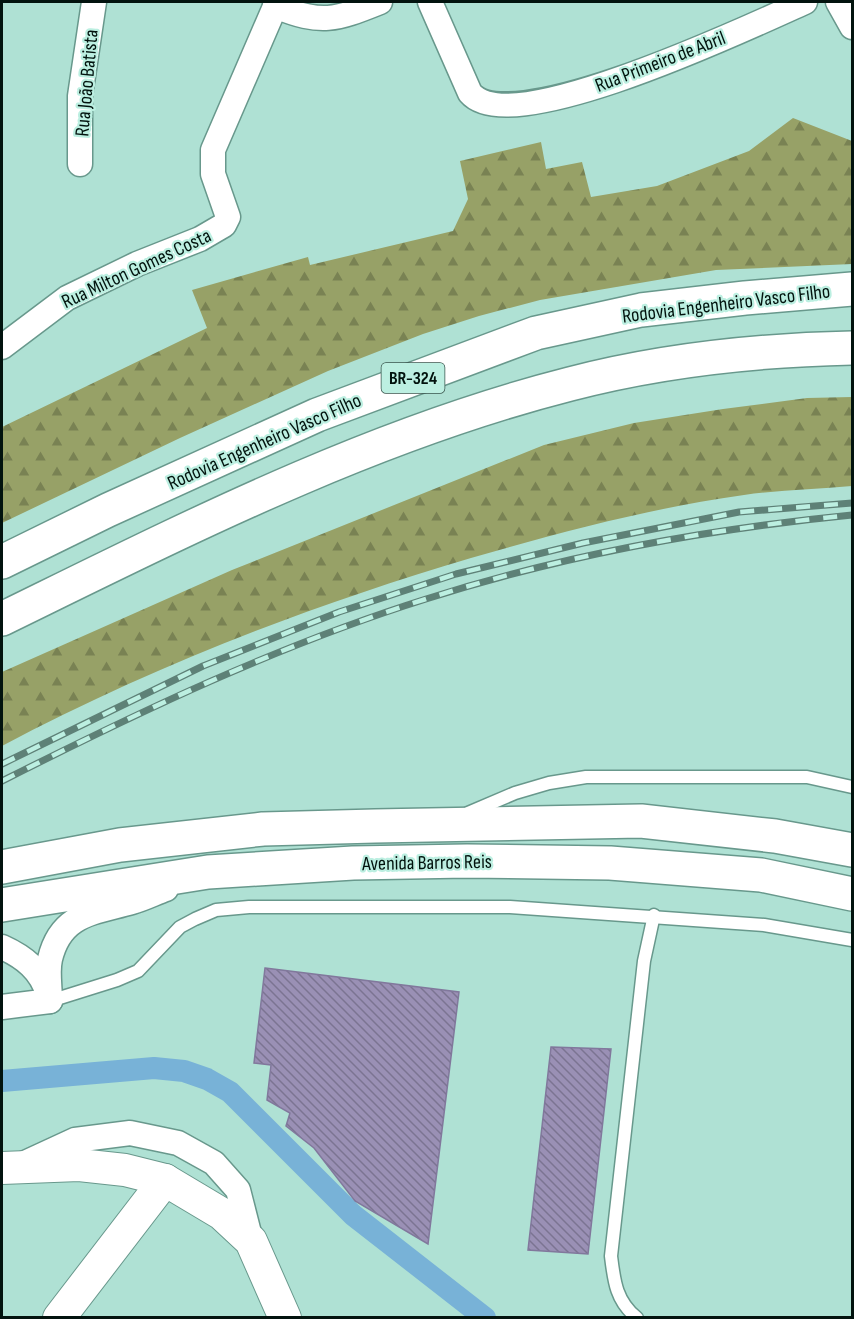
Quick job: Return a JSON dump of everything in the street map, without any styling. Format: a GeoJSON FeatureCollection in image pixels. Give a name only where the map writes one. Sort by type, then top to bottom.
{"type":"FeatureCollection","features":[{"type":"Feature","properties":{"kind":"main road","name":"Rodovia Engenheiro Vasco Filho"},"geometry":{"type":"LineString","coordinates":[[2,562],[108,510],[317,415],[536,333],[641,310],[852,289]]}},
{"type":"Feature","properties":{"kind":"main road","name":"BR-324"},"geometry":{"type":"LineString","coordinates":[[2,618],[229,508],[451,418],[571,383],[673,363],[769,350],[852,348]]}},
{"type":"Feature","properties":{"kind":"main road","name":"Avenida Barros Reis"},"geometry":{"type":"LineString","coordinates":[[2,867],[120,845],[263,829],[641,821],[775,836],[852,850]]}},
{"type":"Feature","properties":{"kind":"main road","name":"Avenida Barros Reis"},"geometry":{"type":"LineString","coordinates":[[2,905],[208,872],[353,862],[610,862],[761,875],[852,894]]}},
{"type":"Feature","properties":{"kind":"street","name":"Rua João Batista"},"geometry":{"type":"LineString","coordinates":[[80,164],[80,96],[94,2]]}},
{"type":"Feature","properties":{"kind":"street","name":"Rua Milton Gomes Costa"},"geometry":{"type":"LineString","coordinates":[[2,347],[67,298],[137,264],[200,239],[224,225],[228,217],[213,174],[213,150],[276,4],[303,17],[323,19],[348,15],[380,2]]}},
{"type":"Feature","properties":{"kind":"street","name":"Rua Primeiro de Abril"},"geometry":{"type":"LineString","coordinates":[[430,2],[470,93],[475,99],[490,104],[556,96],[631,77],[805,2]]}},
{"type":"Feature","properties":{"kind":"street"},"geometry":{"type":"LineString","coordinates":[[838,2],[852,27]]}},
{"type":"Feature","properties":{"kind":"street"},"geometry":{"type":"LineString","coordinates":[[50,1001],[50,961],[57,939],[76,918],[133,902],[208,872]]}},
{"type":"Feature","properties":{"kind":"street"},"geometry":{"type":"LineString","coordinates":[[2,947],[34,967],[45,982],[50,1001]]}},
{"type":"Feature","properties":{"kind":"street"},"geometry":{"type":"LineString","coordinates":[[2,1007],[50,1001]]}},
{"type":"Feature","properties":{"kind":"street"},"geometry":{"type":"LineString","coordinates":[[9,1168],[75,1140],[130,1133],[178,1143],[214,1163],[238,1190],[251,1241],[285,1317]]}},
{"type":"Feature","properties":{"kind":"street"},"geometry":{"type":"LineString","coordinates":[[9,1168],[79,1165],[125,1170],[165,1180],[222,1214],[251,1241]]}},
{"type":"Feature","properties":{"kind":"street"},"geometry":{"type":"LineString","coordinates":[[59,1317],[165,1180]]}},
{"type":"Feature","properties":{"kind":"lane"},"geometry":{"type":"LineString","coordinates":[[436,826],[515,793],[549,783],[586,777],[807,777],[852,783]]}},
{"type":"Feature","properties":{"kind":"lane"},"geometry":{"type":"LineString","coordinates":[[50,1001],[138,971],[180,927],[216,910],[249,907],[510,907],[654,915],[764,925],[852,940]]}},
{"type":"Feature","properties":{"kind":"lane"},"geometry":{"type":"LineString","coordinates":[[638,1317],[625,1308],[617,1292],[611,1256],[645,961],[654,915]]}},
{"type":"Feature","properties":{"kind":"green space"},"geometry":{"type":"Polygon","coordinates":[[[793,118],[852,141],[852,264],[716,270],[540,300],[479,316],[423,334],[328,371],[180,438],[2,523],[2,427],[207,328],[192,290],[308,257],[310,265],[453,231],[468,199],[460,161],[541,142],[546,169],[582,162],[591,197],[657,186],[749,151],[793,118]]]}},
{"type":"Feature","properties":{"kind":"green space"},"geometry":{"type":"Polygon","coordinates":[[[852,397],[852,486],[758,493],[709,500],[572,530],[471,558],[350,597],[232,640],[115,690],[2,746],[2,672],[232,570],[544,445],[634,423],[723,409],[807,398],[852,397]]]}},
{"type":"Feature","properties":{"kind":"building"},"geometry":{"type":"Polygon","coordinates":[[[265,968],[459,992],[428,1244],[355,1201],[314,1148],[286,1126],[290,1113],[267,1100],[271,1065],[254,1063],[265,968]]]}},
{"type":"Feature","properties":{"kind":"building"},"geometry":{"type":"Polygon","coordinates":[[[551,1047],[611,1049],[588,1254],[528,1250],[551,1047]]]}},
{"type":"Feature","properties":{"kind":"waterway"},"geometry":{"type":"LineString","coordinates":[[2,1081],[154,1068],[184,1071],[207,1079],[230,1092],[353,1215],[485,1318]]}},
{"type":"Feature","properties":{"kind":"railway"},"geometry":{"type":"LineString","coordinates":[[2,764],[203,666],[339,612],[456,574],[583,543],[739,512],[852,503]]}},
{"type":"Feature","properties":{"kind":"railway"},"geometry":{"type":"LineString","coordinates":[[2,781],[210,681],[317,637],[426,599],[531,569],[637,546],[744,528],[852,515]]}}]}
